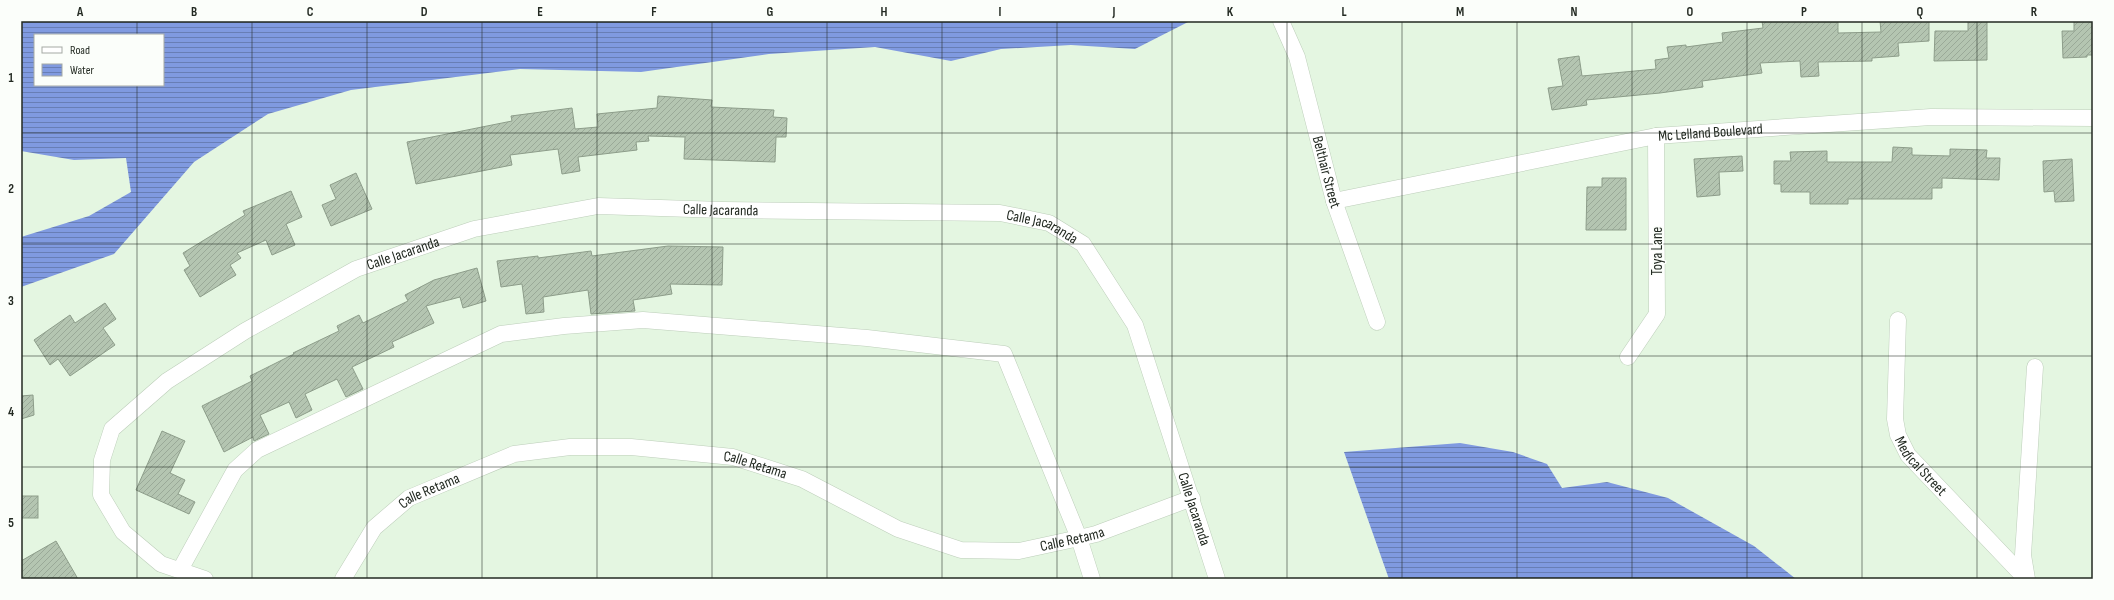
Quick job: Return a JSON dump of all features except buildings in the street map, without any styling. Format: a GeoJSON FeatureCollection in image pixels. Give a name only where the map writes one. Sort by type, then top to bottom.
{"type":"FeatureCollection","features":[{"type":"Feature","properties":{"kind":"street","name":"Belthair Street"},"geometry":{"type":"LineString","coordinates":[[1282,21],[1297,57],[1334,201],[1377,322]]}},
{"type":"Feature","properties":{"kind":"street","name":"Mc Lelland Boulevard"},"geometry":{"type":"LineString","coordinates":[[1334,201],[1656,136],[1932,117],[2093,118]]}},
{"type":"Feature","properties":{"kind":"street","name":"Toya Lane"},"geometry":{"type":"LineString","coordinates":[[1628,357],[1657,314],[1656,136]]}},
{"type":"Feature","properties":{"kind":"street","name":"Calle Jacaranda"},"geometry":{"type":"LineString","coordinates":[[180,570],[161,564],[123,532],[101,494],[102,460],[112,429],[167,381],[245,331],[356,269],[474,229],[598,206],[722,210],[1000,213],[1049,223],[1083,244],[1135,325],[1217,579]]}},
{"type":"Feature","properties":{"kind":"street"},"geometry":{"type":"LineString","coordinates":[[205,579],[180,570],[235,470],[257,450],[501,334],[564,326],[643,320],[867,338],[1004,354],[1079,538],[1092,579]]}},
{"type":"Feature","properties":{"kind":"street","name":"Medical Street"},"geometry":{"type":"LineString","coordinates":[[1898,320],[1895,419],[1898,435],[1908,455],[2026,579]]}},
{"type":"Feature","properties":{"kind":"street"},"geometry":{"type":"LineString","coordinates":[[2026,579],[2023,554],[2035,367]]}},
{"type":"Feature","properties":{"kind":"street","name":"Calle Retama"},"geometry":{"type":"LineString","coordinates":[[343,579],[374,528],[409,498],[514,454],[570,447],[632,447],[733,457],[802,479],[898,529],[961,550],[1019,551],[1079,538],[1096,534],[1192,498]]}},
{"type":"Feature","properties":{"kind":"water"},"geometry":{"type":"Polygon","coordinates":[[[21,21],[1190,21],[1135,49],[1071,45],[1001,49],[951,61],[875,47],[769,54],[641,72],[520,69],[351,90],[268,114],[194,162],[114,254],[21,287],[21,237],[89,216],[131,192],[126,158],[74,160],[21,151],[21,21]]]}},
{"type":"Feature","properties":{"kind":"water"},"geometry":{"type":"Polygon","coordinates":[[[1460,443],[1513,452],[1547,464],[1562,488],[1607,482],[1668,498],[1754,546],[1796,579],[1389,579],[1344,452],[1460,443]]]}}]}
